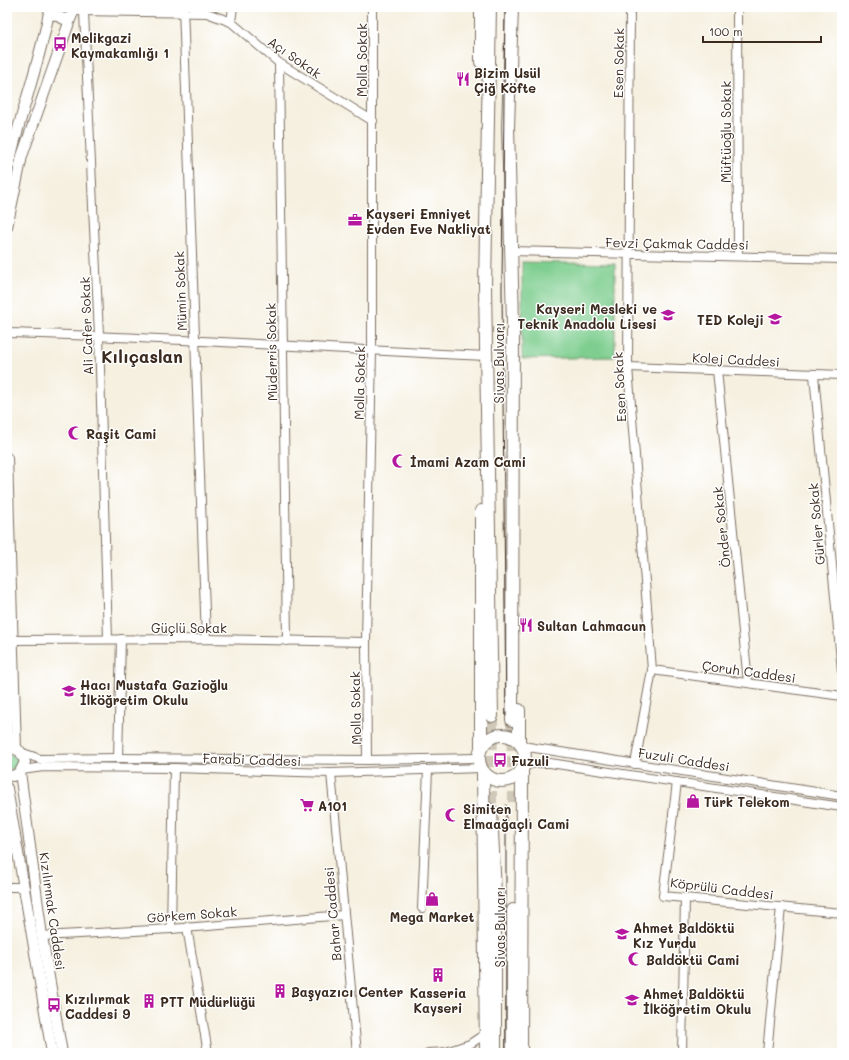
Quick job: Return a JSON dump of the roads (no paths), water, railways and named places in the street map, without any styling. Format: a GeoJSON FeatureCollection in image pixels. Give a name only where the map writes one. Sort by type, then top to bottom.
{"type":"FeatureCollection","features":[{"type":"Feature","properties":{"kind":"highway"},"geometry":{"type":"LineString","coordinates":[[481,7],[481,122],[486,179]]}},
{"type":"Feature","properties":{"kind":"highway","name":"Sivas Bulvarı"},"geometry":{"type":"LineString","coordinates":[[490,7],[485,286],[492,716]]}},
{"type":"Feature","properties":{"kind":"highway","name":"Sivas Bulvarı"},"geometry":{"type":"LineString","coordinates":[[512,7],[508,127],[512,323],[512,720]]}},
{"type":"Feature","properties":{"kind":"highway"},"geometry":{"type":"LineString","coordinates":[[510,180],[520,7]]}},
{"type":"Feature","properties":{"kind":"highway"},"geometry":{"type":"LineString","coordinates":[[486,1053],[481,762],[481,441],[487,356]]}},
{"type":"Feature","properties":{"kind":"highway"},"geometry":{"type":"LineString","coordinates":[[512,395],[520,482],[521,744],[525,756],[523,769],[521,1053]]}},
{"type":"Feature","properties":{"kind":"highway"},"geometry":{"type":"LineString","coordinates":[[481,762],[487,740],[496,735],[511,736],[521,744]]}},
{"type":"Feature","properties":{"kind":"highway"},"geometry":{"type":"LineString","coordinates":[[481,762],[495,781],[505,782],[515,778],[523,769]]}},
{"type":"Feature","properties":{"kind":"highway","name":"Sivas Bulvarı"},"geometry":{"type":"LineString","coordinates":[[512,1053],[514,802]]}},
{"type":"Feature","properties":{"kind":"highway","name":"Sivas Bulvarı"},"geometry":{"type":"LineString","coordinates":[[491,803],[495,894],[495,1053]]}},
{"type":"Feature","properties":{"kind":"main road"},"geometry":{"type":"LineString","coordinates":[[50,7],[53,14],[60,19],[77,11]]}},
{"type":"Feature","properties":{"kind":"main road"},"geometry":{"type":"LineString","coordinates":[[7,174],[12,148],[46,31],[50,7]]}},
{"type":"Feature","properties":{"kind":"main road"},"geometry":{"type":"LineString","coordinates":[[7,227],[22,156],[77,11]]}},
{"type":"Feature","properties":{"kind":"main road"},"geometry":{"type":"LineString","coordinates":[[7,458],[15,750]]}},
{"type":"Feature","properties":{"kind":"main road","name":"Kızılırmak Caddesi"},"geometry":{"type":"LineString","coordinates":[[15,750],[25,762],[21,771],[42,936],[62,1053]]}},
{"type":"Feature","properties":{"kind":"main road"},"geometry":{"type":"LineString","coordinates":[[7,775],[13,776],[21,771]]}},
{"type":"Feature","properties":{"kind":"main road","name":"Kızılırmak Caddesi"},"geometry":{"type":"LineString","coordinates":[[7,788],[22,887],[52,1053]]}},
{"type":"Feature","properties":{"kind":"street"},"geometry":{"type":"LineString","coordinates":[[231,22],[233,7]]}},
{"type":"Feature","properties":{"kind":"street","name":"Molla Sokak"},"geometry":{"type":"LineString","coordinates":[[368,760],[366,642],[372,351],[372,7]]}},
{"type":"Feature","properties":{"kind":"street","name":"Esen Sokak"},"geometry":{"type":"LineString","coordinates":[[630,7],[628,367],[652,670],[635,764]]}},
{"type":"Feature","properties":{"kind":"street","name":"Müftüoğlu Sokak"},"geometry":{"type":"LineString","coordinates":[[737,7],[738,256]]}},
{"type":"Feature","properties":{"kind":"street","name":"Açı Sokak"},"geometry":{"type":"LineString","coordinates":[[77,11],[183,11],[207,14],[231,22],[279,63],[373,121]]}},
{"type":"Feature","properties":{"kind":"street","name":"Ali Cafer Sokak"},"geometry":{"type":"LineString","coordinates":[[77,11],[98,335],[108,640]]}},
{"type":"Feature","properties":{"kind":"street","name":"Mümin Sokak"},"geometry":{"type":"LineString","coordinates":[[183,11],[206,639]]}},
{"type":"Feature","properties":{"kind":"street","name":"Müderris Sokak"},"geometry":{"type":"LineString","coordinates":[[279,63],[287,641]]}},
{"type":"Feature","properties":{"kind":"street","name":"Fevzi Çakmak Caddesi"},"geometry":{"type":"LineString","coordinates":[[511,251],[842,259]]}},
{"type":"Feature","properties":{"kind":"street"},"geometry":{"type":"LineString","coordinates":[[7,333],[98,335],[372,351],[487,356]]}},
{"type":"Feature","properties":{"kind":"street","name":"Kolej Caddesi"},"geometry":{"type":"LineString","coordinates":[[628,367],[842,375]]}},
{"type":"Feature","properties":{"kind":"street","name":"Önder Sokak"},"geometry":{"type":"LineString","coordinates":[[717,370],[748,682]]}},
{"type":"Feature","properties":{"kind":"street","name":"Gürler Sokak"},"geometry":{"type":"LineString","coordinates":[[814,375],[842,671]]}},
{"type":"Feature","properties":{"kind":"street"},"geometry":{"type":"LineString","coordinates":[[118,758],[121,639]]}},
{"type":"Feature","properties":{"kind":"street","name":"Güçlü Sokak"},"geometry":{"type":"LineString","coordinates":[[12,640],[206,639],[366,642]]}},
{"type":"Feature","properties":{"kind":"street","name":"Çoruh Caddesi"},"geometry":{"type":"LineString","coordinates":[[652,670],[842,696]]}},
{"type":"Feature","properties":{"kind":"street","name":"Fuzuli Caddesi"},"geometry":{"type":"LineString","coordinates":[[521,744],[635,764],[842,796]]}},
{"type":"Feature","properties":{"kind":"street","name":"Farabi Caddesi"},"geometry":{"type":"LineString","coordinates":[[15,750],[40,759],[118,758],[481,762]]}},
{"type":"Feature","properties":{"kind":"street","name":"Farabi Caddesi"},"geometry":{"type":"LineString","coordinates":[[21,771],[43,767],[174,768],[331,773],[428,770],[481,762]]}},
{"type":"Feature","properties":{"kind":"street","name":"Fuzuli Caddesi"},"geometry":{"type":"LineString","coordinates":[[523,769],[536,763],[550,763],[842,807]]}},
{"type":"Feature","properties":{"kind":"street"},"geometry":{"type":"LineString","coordinates":[[171,929],[174,768]]}},
{"type":"Feature","properties":{"kind":"street"},"geometry":{"type":"LineString","coordinates":[[422,908],[428,770]]}},
{"type":"Feature","properties":{"kind":"street","name":"Bahar Caddesi"},"geometry":{"type":"LineString","coordinates":[[331,773],[357,1053]]}},
{"type":"Feature","properties":{"kind":"street","name":"Köprülü Caddesi"},"geometry":{"type":"LineString","coordinates":[[677,782],[663,896],[842,913]]}},
{"type":"Feature","properties":{"kind":"street"},"geometry":{"type":"LineString","coordinates":[[7,887],[22,887]]}},
{"type":"Feature","properties":{"kind":"street"},"geometry":{"type":"LineString","coordinates":[[682,1053],[685,898]]}},
{"type":"Feature","properties":{"kind":"street"},"geometry":{"type":"LineString","coordinates":[[767,1053],[781,907]]}},
{"type":"Feature","properties":{"kind":"street","name":"Görkem Sokak"},"geometry":{"type":"LineString","coordinates":[[42,936],[171,929],[344,915]]}},
{"type":"Feature","properties":{"kind":"street"},"geometry":{"type":"LineString","coordinates":[[187,927],[208,1053]]}},
{"type":"Feature","properties":{"kind":"street"},"geometry":{"type":"LineString","coordinates":[[446,1052],[470,1044],[485,1034]]}},
{"type":"Feature","properties":{"kind":"street"},"geometry":{"type":"LineString","coordinates":[[428,1053],[455,1053]]}},
{"type":"Feature","properties":{"kind":"tunnel"},"geometry":{"type":"LineString","coordinates":[[491,803],[492,716]]}},
{"type":"Feature","properties":{"kind":"tunnel"},"geometry":{"type":"LineString","coordinates":[[512,720],[514,802]]}},
{"type":"Feature","properties":{"kind":"tram line"},"geometry":{"type":"LineString","coordinates":[[505,7],[502,288],[506,716]]}},
{"type":"Feature","properties":{"kind":"tram line"},"geometry":{"type":"LineString","coordinates":[[506,805],[506,1053]]}},
{"type":"Feature","properties":{"kind":"place","name":"Melikgazi Kaymakamlığı 1"},"geometry":{"type":"Point","coordinates":[60,44]}},
{"type":"Feature","properties":{"kind":"place","name":"Bizim Usül Çiğ Köfte"},"geometry":{"type":"Point","coordinates":[463,79]}},
{"type":"Feature","properties":{"kind":"place","name":"Kayseri Emniyet Evden Eve Nakliyat"},"geometry":{"type":"Point","coordinates":[355,220]}},
{"type":"Feature","properties":{"kind":"place","name":"Kayseri Mesleki ve Teknik Anadolu Lisesi"},"geometry":{"type":"Point","coordinates":[668,315]}},
{"type":"Feature","properties":{"kind":"place","name":"TED Koleji"},"geometry":{"type":"Point","coordinates":[775,319]}},
{"type":"Feature","properties":{"kind":"place","name":"Raşit Cami"},"geometry":{"type":"Point","coordinates":[75,433]}},
{"type":"Feature","properties":{"kind":"place","name":"İmami Azam Cami"},"geometry":{"type":"Point","coordinates":[399,461]}},
{"type":"Feature","properties":{"kind":"place","name":"Sultan Lahmacun"},"geometry":{"type":"Point","coordinates":[526,625]}},
{"type":"Feature","properties":{"kind":"place","name":"Hacı Mustafa Gazioğlu İlköğretim Okulu"},"geometry":{"type":"Point","coordinates":[69,691]}},
{"type":"Feature","properties":{"kind":"place","name":"Fuzuli"},"geometry":{"type":"Point","coordinates":[500,760]}},
{"type":"Feature","properties":{"kind":"place","name":"Türk Telekom"},"geometry":{"type":"Point","coordinates":[693,801]}},
{"type":"Feature","properties":{"kind":"place","name":"A101"},"geometry":{"type":"Point","coordinates":[307,805]}},
{"type":"Feature","properties":{"kind":"place","name":"Simiten Elmaağaçlı Cami"},"geometry":{"type":"Point","coordinates":[452,815]}},
{"type":"Feature","properties":{"kind":"place","name":"Mega Market"},"geometry":{"type":"Point","coordinates":[432,899]}},
{"type":"Feature","properties":{"kind":"place","name":"Ahmet Baldöktü Kız Yurdu"},"geometry":{"type":"Point","coordinates":[622,934]}},
{"type":"Feature","properties":{"kind":"place","name":"Baldöktü Cami"},"geometry":{"type":"Point","coordinates":[635,959]}},
{"type":"Feature","properties":{"kind":"place","name":"Kasseria Kayseri"},"geometry":{"type":"Point","coordinates":[438,975]}},
{"type":"Feature","properties":{"kind":"place","name":"Başyazıcı Center"},"geometry":{"type":"Point","coordinates":[280,991]}},
{"type":"Feature","properties":{"kind":"place","name":"Ahmet Baldöktü İlköğretim Okulu"},"geometry":{"type":"Point","coordinates":[632,1000]}},
{"type":"Feature","properties":{"kind":"place","name":"PTT Müdürlüğü"},"geometry":{"type":"Point","coordinates":[149,1001]}},
{"type":"Feature","properties":{"kind":"place","name":"Kızılırmak Caddesi 9"},"geometry":{"type":"Point","coordinates":[54,1005]}},
{"type":"Feature","properties":{"kind":"district","name":"Kılıçaslan"},"geometry":{"type":"Point","coordinates":[142,356]}}]}
